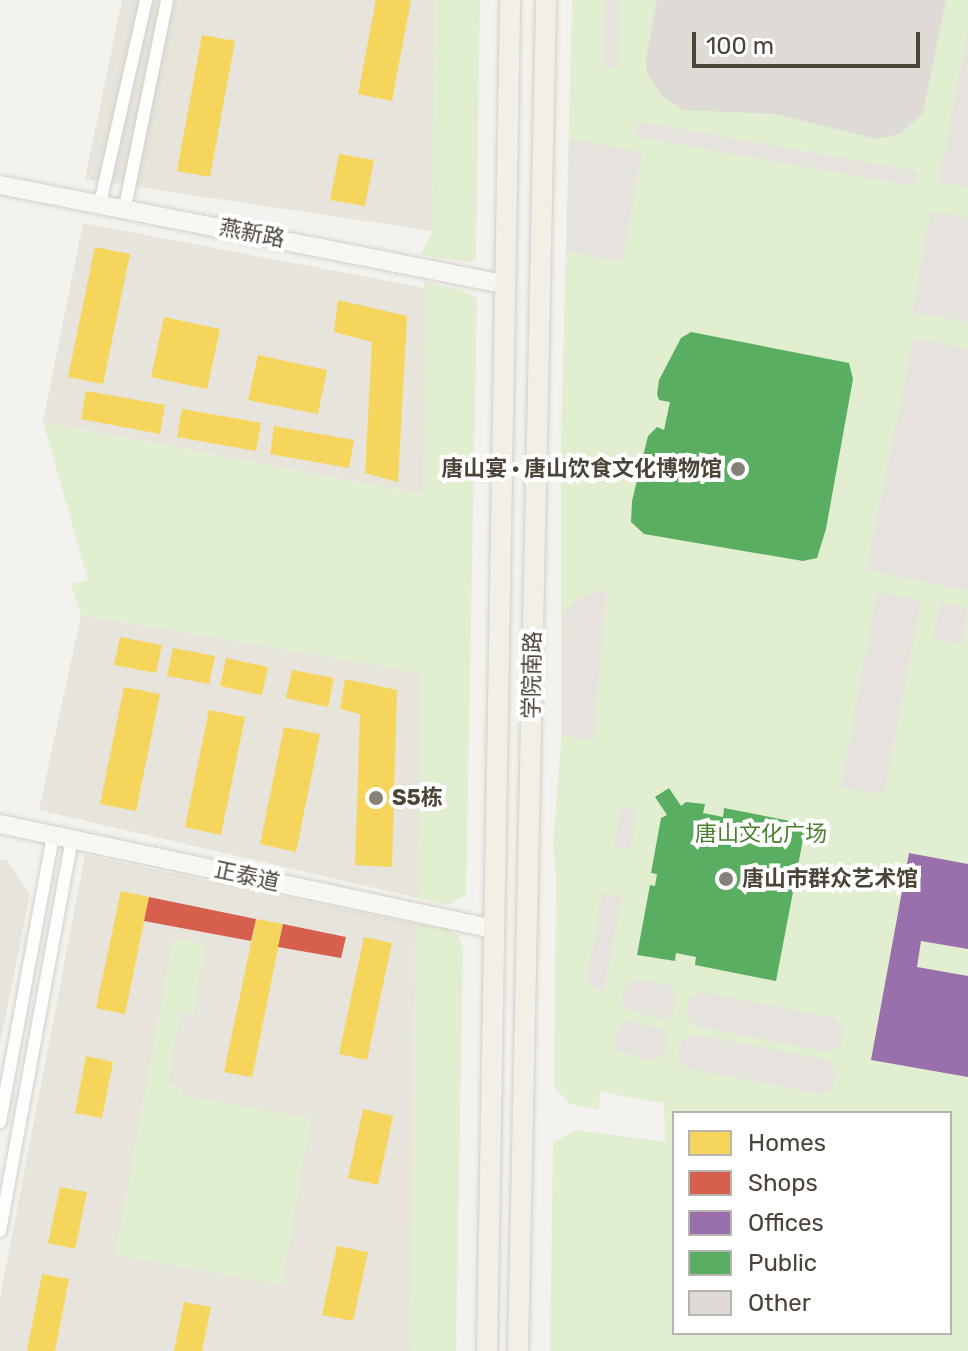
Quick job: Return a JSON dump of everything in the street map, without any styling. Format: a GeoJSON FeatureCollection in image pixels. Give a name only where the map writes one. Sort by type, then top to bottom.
{"type":"FeatureCollection","features":[{"type":"Feature","properties":{"kind":"main road","name":"学院南路"},"geometry":{"type":"LineString","coordinates":[[487,1351],[510,0]]}},
{"type":"Feature","properties":{"kind":"main road","name":"学院南路"},"geometry":{"type":"LineString","coordinates":[[518,1351],[546,0]]}},
{"type":"Feature","properties":{"kind":"street"},"geometry":{"type":"LineString","coordinates":[[100,203],[146,0],[156,4],[167,0]]}},
{"type":"Feature","properties":{"kind":"street"},"geometry":{"type":"LineString","coordinates":[[125,207],[167,0]]}},
{"type":"Feature","properties":{"kind":"street","name":"燕新路"},"geometry":{"type":"LineString","coordinates":[[0,185],[125,207],[503,284]]}},
{"type":"Feature","properties":{"kind":"street","name":"正泰道"},"geometry":{"type":"LineString","coordinates":[[0,824],[494,929]]}},
{"type":"Feature","properties":{"kind":"street"},"geometry":{"type":"LineString","coordinates":[[0,1122],[53,835]]}},
{"type":"Feature","properties":{"kind":"street"},"geometry":{"type":"LineString","coordinates":[[0,1231],[72,839]]}},
{"type":"Feature","properties":{"kind":"shaded area"},"geometry":{"type":"Polygon","coordinates":[[[122,0],[434,0],[432,231],[85,179],[122,0]]]}},
{"type":"Feature","properties":{"kind":"shaded area"},"geometry":{"type":"Polygon","coordinates":[[[606,0],[619,0],[618,68],[604,68],[606,0]]]}},
{"type":"Feature","properties":{"kind":"shaded area"},"geometry":{"type":"Polygon","coordinates":[[[968,30],[968,187],[939,182],[968,30]]]}},
{"type":"Feature","properties":{"kind":"shaded area"},"geometry":{"type":"Polygon","coordinates":[[[641,122],[916,171],[919,176],[913,186],[638,137],[633,128],[641,122]]]}},
{"type":"Feature","properties":{"kind":"shaded area"},"geometry":{"type":"Polygon","coordinates":[[[569,138],[642,153],[622,262],[567,251],[569,138]]]}},
{"type":"Feature","properties":{"kind":"shaded area"},"geometry":{"type":"Polygon","coordinates":[[[931,211],[968,218],[968,322],[912,312],[931,211]]]}},
{"type":"Feature","properties":{"kind":"shaded area"},"geometry":{"type":"Polygon","coordinates":[[[83,223],[424,288],[424,495],[43,422],[83,223]]]}},
{"type":"Feature","properties":{"kind":"shaded area"},"geometry":{"type":"Polygon","coordinates":[[[914,338],[968,349],[968,591],[866,570],[914,338]]]}},
{"type":"Feature","properties":{"kind":"shaded area"},"geometry":{"type":"Polygon","coordinates":[[[607,589],[593,741],[561,735],[562,613],[581,597],[607,589]]]}},
{"type":"Feature","properties":{"kind":"shaded area"},"geometry":{"type":"Polygon","coordinates":[[[877,592],[921,600],[884,795],[841,787],[877,592]]]}},
{"type":"Feature","properties":{"kind":"shaded area"},"geometry":{"type":"Polygon","coordinates":[[[940,602],[968,608],[962,644],[933,639],[940,602]]]}},
{"type":"Feature","properties":{"kind":"shaded area"},"geometry":{"type":"Polygon","coordinates":[[[81,615],[421,672],[418,898],[39,810],[81,615]]]}},
{"type":"Feature","properties":{"kind":"shaded area"},"geometry":{"type":"Polygon","coordinates":[[[621,808],[637,810],[630,850],[614,847],[621,808]]]}},
{"type":"Feature","properties":{"kind":"shaded area"},"geometry":{"type":"Polygon","coordinates":[[[85,855],[416,924],[410,1351],[0,1351],[0,1298],[85,855]]]}},
{"type":"Feature","properties":{"kind":"shaded area"},"geometry":{"type":"Polygon","coordinates":[[[0,859],[7,860],[30,894],[0,1044],[0,859]]]}},
{"type":"Feature","properties":{"kind":"shaded area"},"geometry":{"type":"Polygon","coordinates":[[[602,893],[622,896],[603,994],[587,981],[602,893]]]}},
{"type":"Feature","properties":{"kind":"shaded area"},"geometry":{"type":"Polygon","coordinates":[[[637,979],[667,985],[674,990],[673,1013],[660,1019],[625,1009],[622,1003],[625,986],[637,979]]]}},
{"type":"Feature","properties":{"kind":"shaded area"},"geometry":{"type":"Polygon","coordinates":[[[701,992],[835,1018],[844,1029],[840,1046],[828,1052],[694,1026],[686,1016],[689,999],[701,992]]]}},
{"type":"Feature","properties":{"kind":"shaded area"},"geometry":{"type":"Polygon","coordinates":[[[629,1021],[660,1028],[666,1033],[665,1055],[653,1061],[617,1051],[614,1045],[618,1028],[629,1021]]]}},
{"type":"Feature","properties":{"kind":"shaded area"},"geometry":{"type":"Polygon","coordinates":[[[693,1034],[827,1060],[836,1071],[832,1088],[820,1094],[686,1068],[678,1058],[681,1041],[693,1034]]]}},
{"type":"Feature","properties":{"kind":"green space"},"geometry":{"type":"Polygon","coordinates":[[[434,0],[480,0],[476,260],[470,262],[421,255],[432,231],[434,0]]]}},
{"type":"Feature","properties":{"kind":"green space","name":"唐山文化广场"},"geometry":{"type":"Polygon","coordinates":[[[572,0],[968,0],[968,1351],[550,1351],[553,1143],[576,1130],[665,1142],[664,1103],[600,1092],[599,1110],[568,1103],[554,1086],[556,876],[553,843],[561,744],[561,443],[572,0]]]}},
{"type":"Feature","properties":{"kind":"green space"},"geometry":{"type":"Polygon","coordinates":[[[424,282],[461,290],[477,298],[466,895],[448,905],[418,898],[421,673],[81,615],[71,584],[88,580],[43,422],[423,495],[424,282]]]}},
{"type":"Feature","properties":{"kind":"green space"},"geometry":{"type":"Polygon","coordinates":[[[416,924],[449,929],[458,936],[463,948],[456,1351],[410,1351],[416,924]]]}},
{"type":"Feature","properties":{"kind":"green space"},"geometry":{"type":"Polygon","coordinates":[[[173,938],[206,944],[193,1015],[180,1013],[168,1084],[183,1088],[182,1095],[311,1119],[282,1285],[115,1255],[173,938]]]}},
{"type":"Feature","properties":{"kind":"building: Homes"},"geometry":{"type":"Polygon","coordinates":[[[376,0],[411,0],[392,101],[358,94],[376,0]]]}},
{"type":"Feature","properties":{"kind":"building: Homes"},"geometry":{"type":"Polygon","coordinates":[[[202,35],[235,41],[210,177],[177,171],[202,35]]]}},
{"type":"Feature","properties":{"kind":"building: Homes"},"geometry":{"type":"Polygon","coordinates":[[[339,154],[374,160],[365,206],[330,200],[339,154]]]}},
{"type":"Feature","properties":{"kind":"building: Homes"},"geometry":{"type":"Polygon","coordinates":[[[95,247],[130,254],[103,384],[68,377],[95,247]]]}},
{"type":"Feature","properties":{"kind":"building: Homes"},"geometry":{"type":"Polygon","coordinates":[[[338,300],[407,316],[398,482],[365,473],[372,342],[334,332],[338,300]]]}},
{"type":"Feature","properties":{"kind":"building: Homes"},"geometry":{"type":"Polygon","coordinates":[[[164,317],[220,329],[207,389],[151,377],[164,317]]]}},
{"type":"Feature","properties":{"kind":"building: Homes"},"geometry":{"type":"Polygon","coordinates":[[[258,355],[327,370],[318,414],[248,400],[258,355]]]}},
{"type":"Feature","properties":{"kind":"building: Homes"},"geometry":{"type":"Polygon","coordinates":[[[86,391],[165,405],[160,434],[81,419],[86,391]]]}},
{"type":"Feature","properties":{"kind":"building: Homes"},"geometry":{"type":"Polygon","coordinates":[[[182,409],[261,423],[256,451],[177,437],[182,409]]]}},
{"type":"Feature","properties":{"kind":"building: Homes"},"geometry":{"type":"Polygon","coordinates":[[[274,426],[354,440],[349,468],[270,454],[274,426]]]}},
{"type":"Feature","properties":{"kind":"building: Homes"},"geometry":{"type":"Polygon","coordinates":[[[120,637],[162,645],[156,673],[114,665],[120,637]]]}},
{"type":"Feature","properties":{"kind":"building: Homes"},"geometry":{"type":"Polygon","coordinates":[[[173,648],[215,656],[209,684],[167,676],[173,648]]]}},
{"type":"Feature","properties":{"kind":"building: Homes"},"geometry":{"type":"Polygon","coordinates":[[[226,658],[268,667],[262,695],[220,686],[226,658]]]}},
{"type":"Feature","properties":{"kind":"building: Homes"},"geometry":{"type":"Polygon","coordinates":[[[292,670],[334,678],[328,707],[286,698],[292,670]]]}},
{"type":"Feature","properties":{"kind":"building: Homes","name":"S5栋"},"geometry":{"type":"Polygon","coordinates":[[[345,679],[397,690],[392,867],[355,865],[360,714],[340,709],[345,679]]]}},
{"type":"Feature","properties":{"kind":"building: Homes"},"geometry":{"type":"Polygon","coordinates":[[[124,687],[160,694],[136,811],[100,804],[124,687]]]}},
{"type":"Feature","properties":{"kind":"building: Homes"},"geometry":{"type":"Polygon","coordinates":[[[209,710],[245,717],[221,835],[185,827],[209,710]]]}},
{"type":"Feature","properties":{"kind":"building: Homes"},"geometry":{"type":"Polygon","coordinates":[[[284,727],[320,734],[296,852],[260,844],[284,727]]]}},
{"type":"Feature","properties":{"kind":"building: Homes"},"geometry":{"type":"Polygon","coordinates":[[[121,891],[149,897],[125,1014],[96,1008],[121,891]]]}},
{"type":"Feature","properties":{"kind":"building: Homes"},"geometry":{"type":"Polygon","coordinates":[[[256,919],[283,924],[252,1077],[224,1072],[256,919]]]}},
{"type":"Feature","properties":{"kind":"building: Homes"},"geometry":{"type":"Polygon","coordinates":[[[364,937],[392,943],[367,1060],[339,1054],[364,937]]]}},
{"type":"Feature","properties":{"kind":"building: Homes"},"geometry":{"type":"Polygon","coordinates":[[[86,1056],[113,1062],[102,1118],[75,1113],[86,1056]]]}},
{"type":"Feature","properties":{"kind":"building: Homes"},"geometry":{"type":"Polygon","coordinates":[[[363,1109],[393,1116],[378,1185],[348,1178],[363,1109]]]}},
{"type":"Feature","properties":{"kind":"building: Homes"},"geometry":{"type":"Polygon","coordinates":[[[60,1187],[87,1192],[75,1249],[48,1243],[60,1187]]]}},
{"type":"Feature","properties":{"kind":"building: Homes"},"geometry":{"type":"Polygon","coordinates":[[[337,1246],[368,1252],[353,1321],[322,1315],[337,1246]]]}},
{"type":"Feature","properties":{"kind":"building: Homes"},"geometry":{"type":"Polygon","coordinates":[[[42,1274],[69,1279],[55,1351],[27,1351],[42,1274]]]}},
{"type":"Feature","properties":{"kind":"building: Homes"},"geometry":{"type":"Polygon","coordinates":[[[184,1302],[211,1307],[202,1351],[174,1351],[184,1302]]]}},
{"type":"Feature","properties":{"kind":"building: Shops"},"geometry":{"type":"Polygon","coordinates":[[[149,897],[256,919],[251,941],[144,921],[149,897]]]}},
{"type":"Feature","properties":{"kind":"building: Shops"},"geometry":{"type":"Polygon","coordinates":[[[283,924],[346,937],[341,958],[278,947],[283,924]]]}},
{"type":"Feature","properties":{"kind":"building: Offices"},"geometry":{"type":"Polygon","coordinates":[[[909,853],[968,864],[968,949],[921,941],[917,967],[968,976],[968,1077],[871,1060],[909,853]]]}},
{"type":"Feature","properties":{"kind":"building: Public","name":"唐山宴 · 唐山饮食文化博物馆"},"geometry":{"type":"Polygon","coordinates":[[[691,332],[849,363],[853,379],[826,529],[817,558],[803,561],[644,534],[631,522],[632,501],[648,436],[657,427],[664,430],[670,402],[659,400],[659,380],[681,338],[691,332]]]}},
{"type":"Feature","properties":{"kind":"building: Public","name":"唐山市群众艺术馆"},"geometry":{"type":"Polygon","coordinates":[[[669,788],[681,806],[686,802],[705,804],[703,813],[723,817],[724,808],[806,824],[776,981],[695,965],[696,957],[676,953],[675,961],[637,955],[650,885],[655,886],[657,874],[651,873],[661,818],[667,815],[655,797],[669,788]]]}},
{"type":"Feature","properties":{"kind":"building: Other"},"geometry":{"type":"Polygon","coordinates":[[[657,0],[946,0],[923,113],[900,134],[877,139],[775,114],[683,110],[662,96],[647,73],[646,60],[657,0]]]}},
{"type":"Feature","properties":{"kind":"place","name":"唐山宴 · 唐山饮食文化博物馆"},"geometry":{"type":"Point","coordinates":[738,469]}},
{"type":"Feature","properties":{"kind":"place","name":"S5栋"},"geometry":{"type":"Point","coordinates":[376,798]}},
{"type":"Feature","properties":{"kind":"place","name":"唐山市群众艺术馆"},"geometry":{"type":"Point","coordinates":[726,879]}}]}
